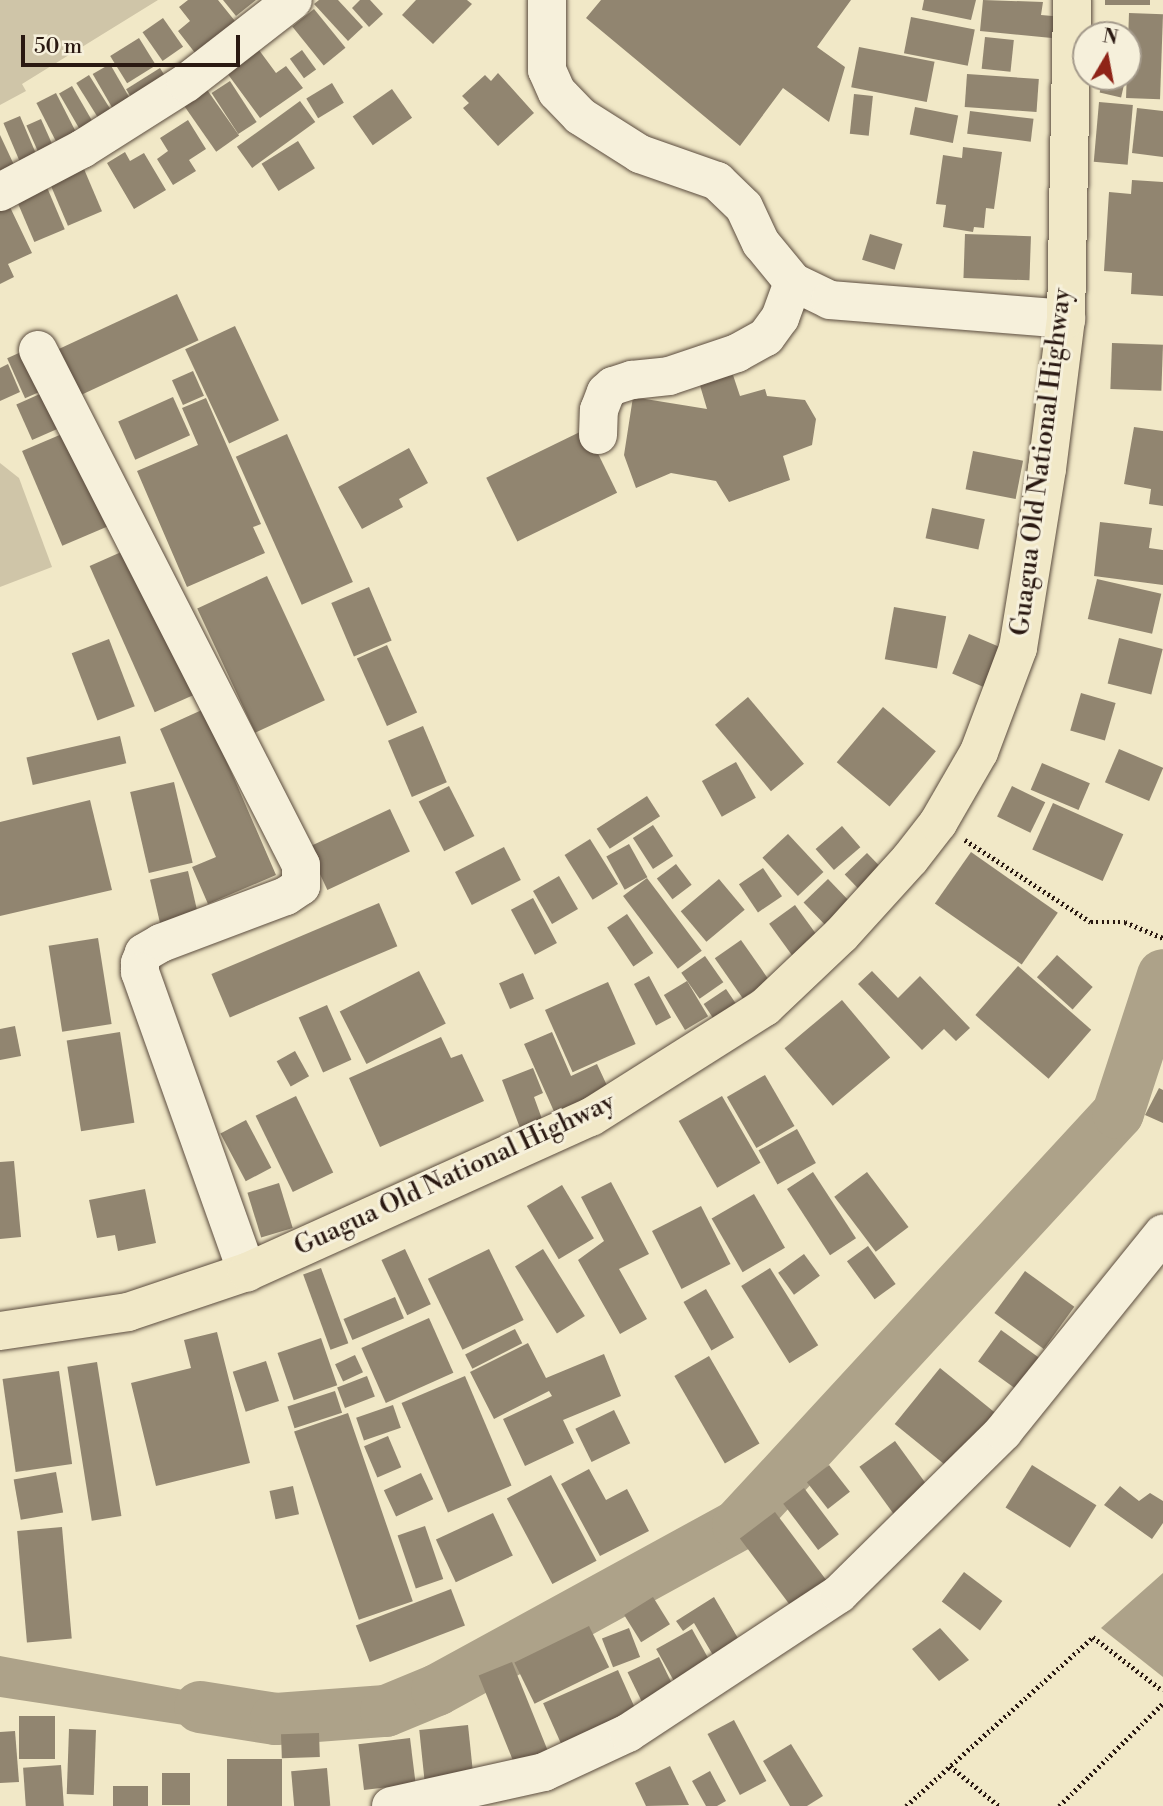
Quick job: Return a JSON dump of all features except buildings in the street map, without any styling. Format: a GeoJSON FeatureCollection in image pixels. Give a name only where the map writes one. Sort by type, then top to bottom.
{"type":"FeatureCollection","features":[{"type":"Feature","properties":{"kind":"main road","name":"Guagua Old National Highway"},"geometry":{"type":"LineString","coordinates":[[0,1331],[128,1312],[247,1272],[591,1117],[765,1007],[841,935],[938,823],[979,752],[1018,648],[1047,469],[1066,319],[1072,0]]}},
{"type":"Feature","properties":{"kind":"street"},"geometry":{"type":"LineString","coordinates":[[0,192],[82,149],[186,83],[293,0]]}},
{"type":"Feature","properties":{"kind":"street"},"geometry":{"type":"LineString","coordinates":[[547,0],[547,70],[557,92],[580,116],[640,154],[717,181],[744,207],[761,243],[793,282],[830,300],[1066,319]]}},
{"type":"Feature","properties":{"kind":"street"},"geometry":{"type":"LineString","coordinates":[[598,435],[599,410],[606,392],[612,386],[632,380],[669,376],[737,353],[766,337],[780,318],[793,282]]}},
{"type":"Feature","properties":{"kind":"street"},"geometry":{"type":"LineString","coordinates":[[38,350],[301,865],[301,886],[286,896],[161,943],[144,953],[140,963],[247,1272]]}},
{"type":"Feature","properties":{"kind":"street"},"geometry":{"type":"LineString","coordinates":[[391,1806],[442,1801],[544,1772],[628,1733],[839,1594],[1003,1432],[1163,1234]]}},
{"type":"Feature","properties":{"kind":"path"},"geometry":{"type":"LineString","coordinates":[[938,823],[1091,922],[1125,922],[1163,938]]}},
{"type":"Feature","properties":{"kind":"path"},"geometry":{"type":"LineString","coordinates":[[906,1806],[1093,1637],[1163,1691]]}},
{"type":"Feature","properties":{"kind":"path"},"geometry":{"type":"LineString","coordinates":[[1059,1806],[1163,1703]]}},
{"type":"Feature","properties":{"kind":"path"},"geometry":{"type":"LineString","coordinates":[[950,1766],[999,1806]]}},
{"type":"Feature","properties":{"kind":"shaded area"},"geometry":{"type":"Polygon","coordinates":[[[0,0],[158,0],[22,84],[26,91],[0,105],[0,0]]]}},
{"type":"Feature","properties":{"kind":"shaded area"},"geometry":{"type":"Polygon","coordinates":[[[0,463],[19,478],[52,567],[0,587],[0,463]]]}},
{"type":"Feature","properties":{"kind":"shaded area"},"geometry":{"type":"Polygon","coordinates":[[[1163,1573],[1163,1677],[1101,1628],[1163,1573]]]}},
{"type":"Feature","properties":{"kind":"shaded area"},"geometry":{"type":"Polygon","coordinates":[[[0,1656],[270,1706],[270,1728],[210,1729],[0,1697],[0,1656]]]}},
{"type":"Feature","properties":{"kind":"waterway"},"geometry":{"type":"LineString","coordinates":[[200,1707],[276,1719],[386,1711],[437,1690],[738,1525],[1118,1113],[1163,975]]}}]}
